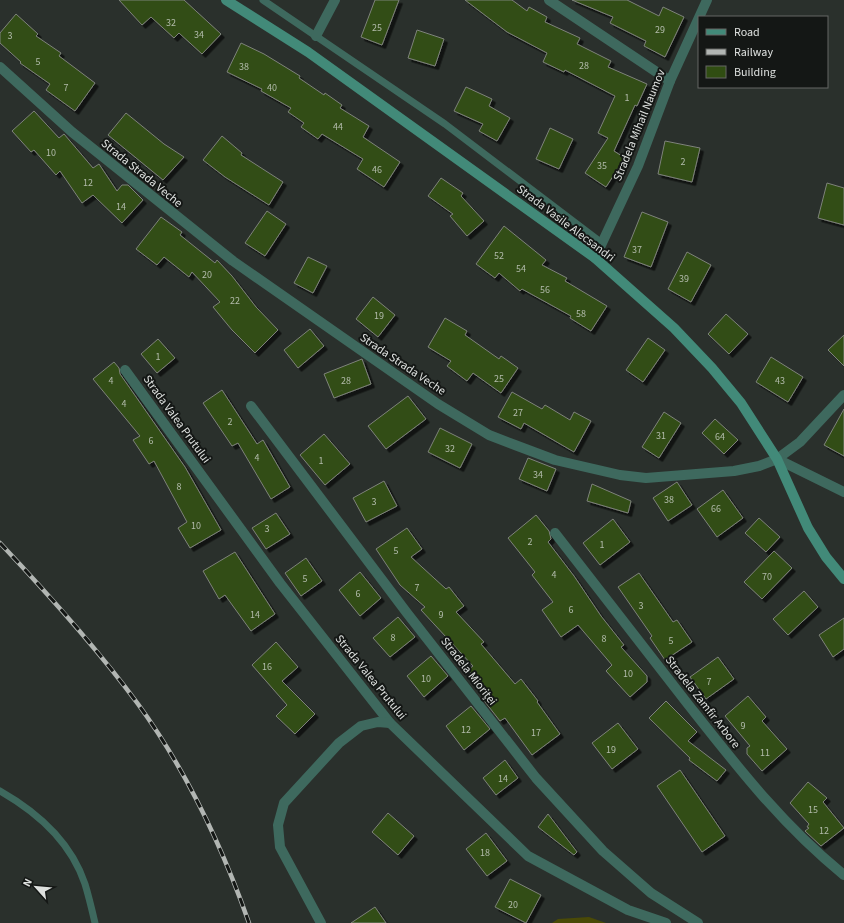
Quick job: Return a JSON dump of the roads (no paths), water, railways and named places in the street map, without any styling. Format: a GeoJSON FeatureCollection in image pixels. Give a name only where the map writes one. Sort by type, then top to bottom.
{"type":"FeatureCollection","features":[{"type":"Feature","properties":{"kind":"main road","name":"Strada Vasile Alecsandri"},"geometry":{"type":"LineString","coordinates":[[226,0],[308,52],[595,258],[674,328],[712,368],[741,403],[777,459],[808,528],[826,557],[844,579]]}},
{"type":"Feature","properties":{"kind":"street"},"geometry":{"type":"LineString","coordinates":[[316,36],[335,0]]}},
{"type":"Feature","properties":{"kind":"street"},"geometry":{"type":"LineString","coordinates":[[549,0],[670,81]]}},
{"type":"Feature","properties":{"kind":"street","name":"Stradela Mihail Naumov"},"geometry":{"type":"LineString","coordinates":[[699,16],[706,0]]}},
{"type":"Feature","properties":{"kind":"street","name":"Stradela Mihail Naumov"},"geometry":{"type":"LineString","coordinates":[[595,258],[638,166],[670,81],[698,18]]}},
{"type":"Feature","properties":{"kind":"street","name":"Strada Strada Veche"},"geometry":{"type":"LineString","coordinates":[[0,67],[72,132],[233,261],[438,404],[489,435],[554,460],[620,475],[640,477],[734,471],[759,466],[777,459],[800,442],[844,395]]}},
{"type":"Feature","properties":{"kind":"street","name":"Strada Valea Prutului"},"geometry":{"type":"LineString","coordinates":[[125,370],[280,583],[390,723],[528,856],[628,910],[666,923]]}},
{"type":"Feature","properties":{"kind":"street","name":"Stradela Mioriței"},"geometry":{"type":"LineString","coordinates":[[251,406],[407,613],[536,778],[603,851],[651,892],[698,923]]}},
{"type":"Feature","properties":{"kind":"street"},"geometry":{"type":"LineString","coordinates":[[777,459],[844,492]]}},
{"type":"Feature","properties":{"kind":"street","name":"Stradela Zamfir Arbore"},"geometry":{"type":"LineString","coordinates":[[554,533],[702,722],[769,804],[799,836],[844,875]]}},
{"type":"Feature","properties":{"kind":"street"},"geometry":{"type":"LineString","coordinates":[[321,923],[280,847],[278,825],[284,803],[339,743],[361,726],[378,722],[390,723]]}},
{"type":"Feature","properties":{"kind":"lane"},"geometry":{"type":"LineString","coordinates":[[263,0],[445,124],[602,243]]}},
{"type":"Feature","properties":{"kind":"lane"},"geometry":{"type":"LineString","coordinates":[[0,791],[32,812],[63,843],[81,874],[95,923]]}},
{"type":"Feature","properties":{"kind":"railway"},"geometry":{"type":"LineString","coordinates":[[0,543],[89,642],[138,704],[155,729],[172,755],[215,837],[249,923]]}}]}
